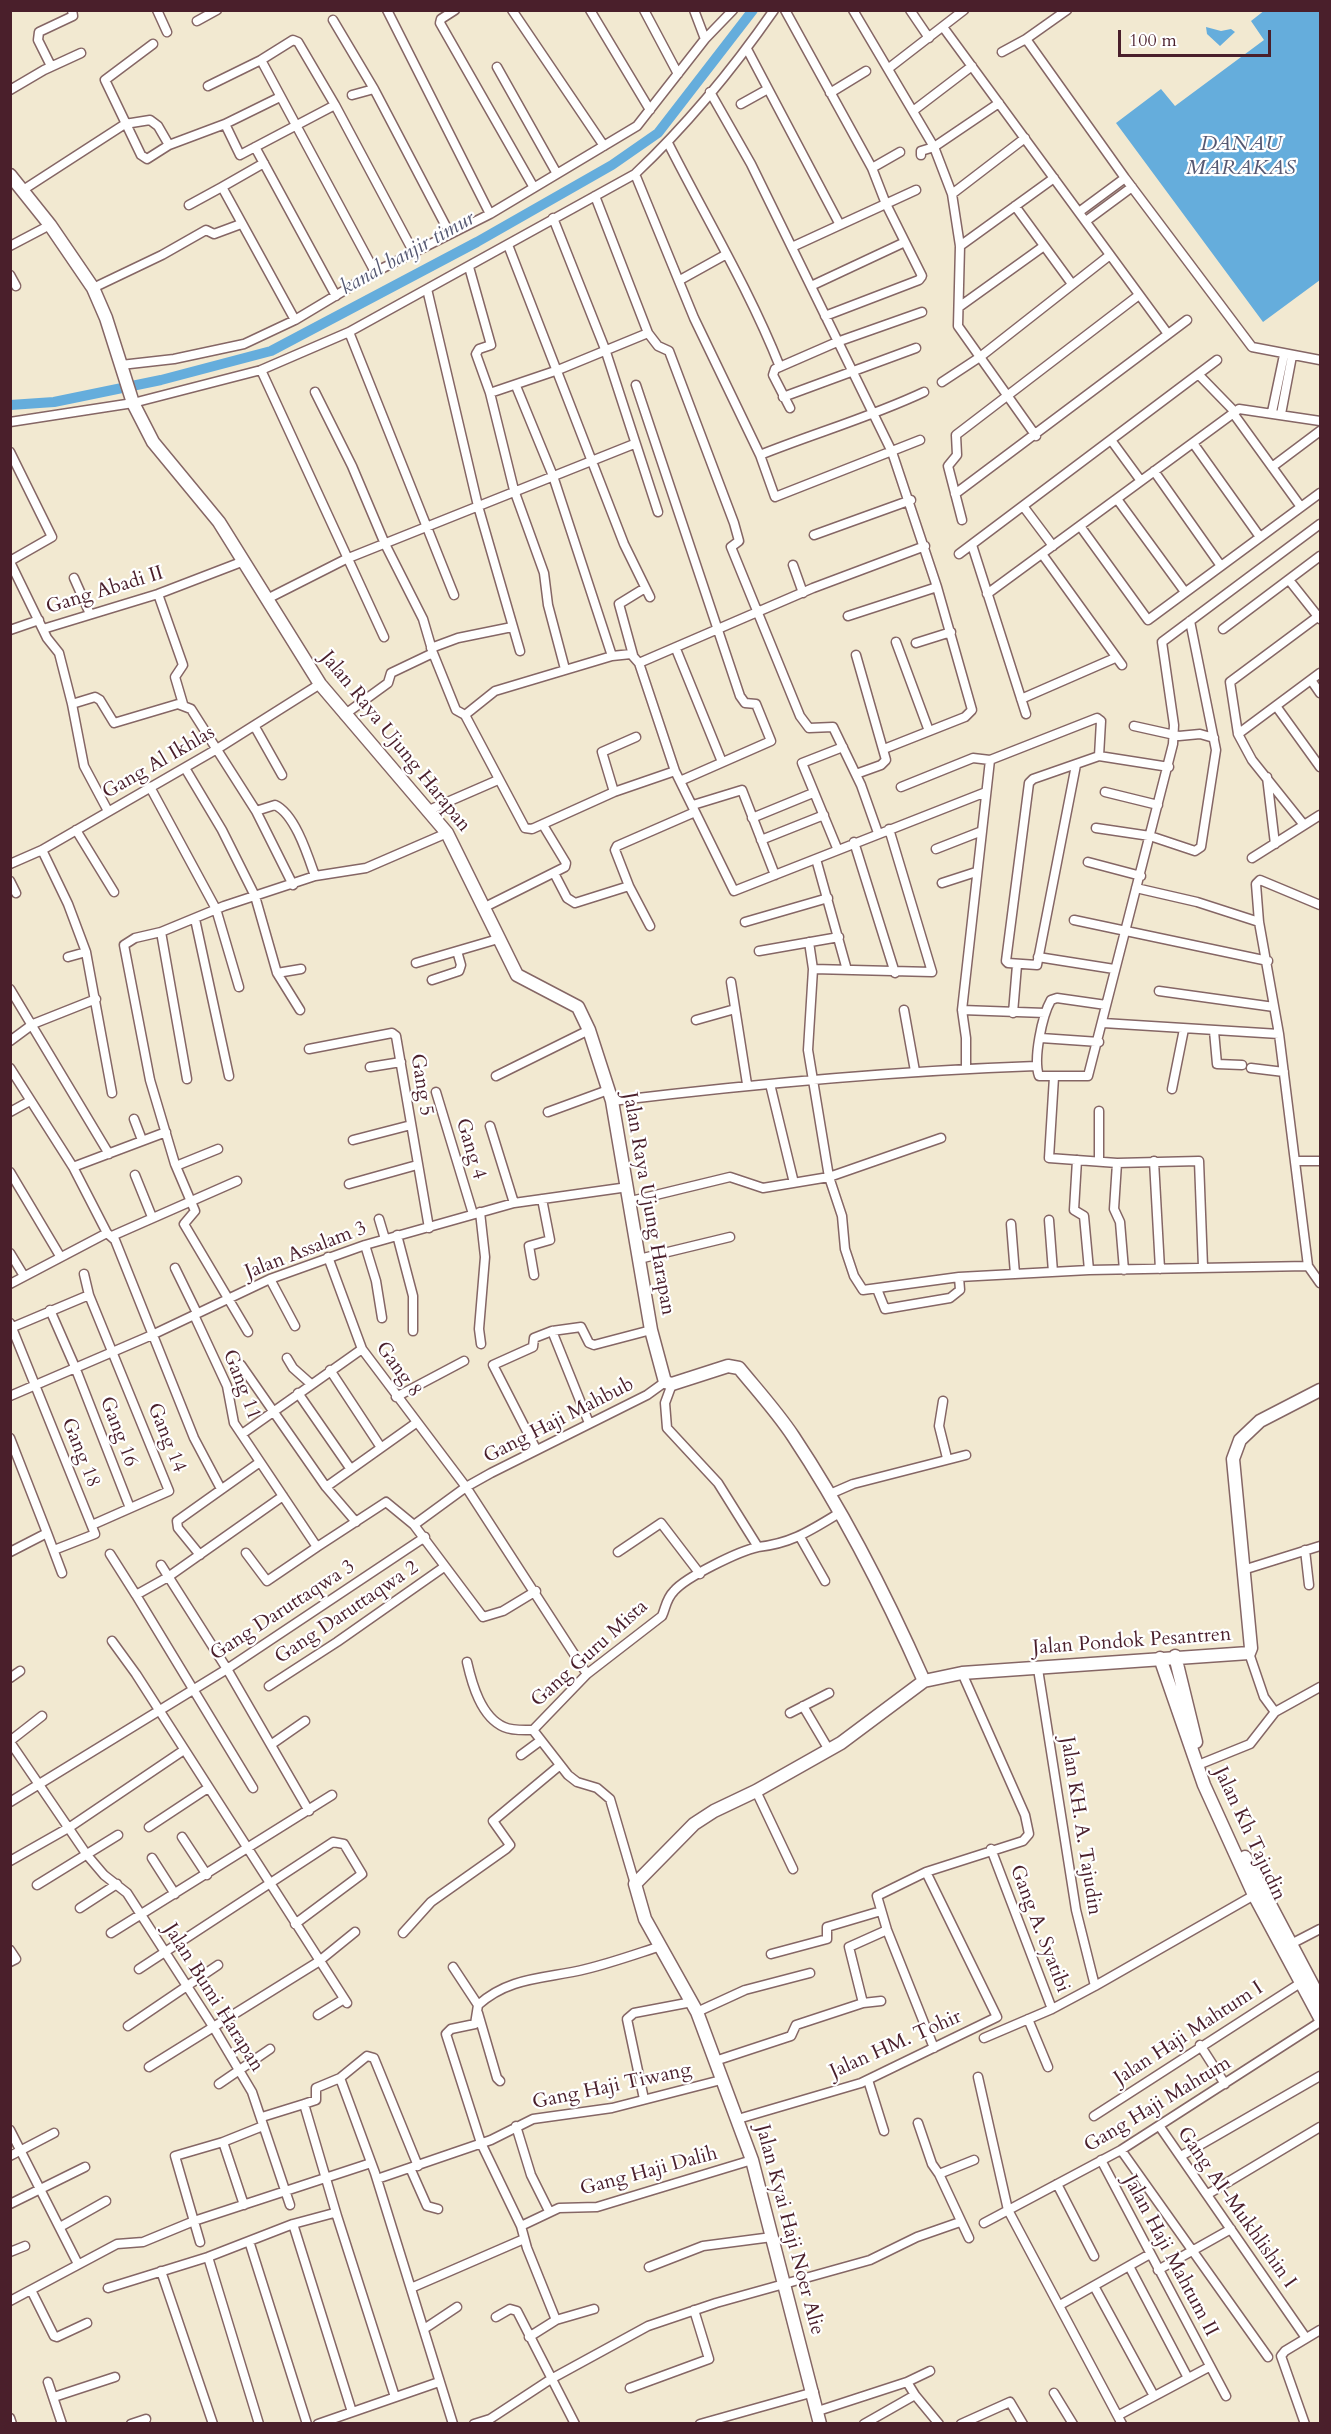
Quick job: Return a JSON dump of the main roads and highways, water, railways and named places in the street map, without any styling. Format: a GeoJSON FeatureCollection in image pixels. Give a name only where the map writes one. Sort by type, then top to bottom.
{"type":"FeatureCollection","features":[{"type":"Feature","properties":{"kind":"water","name":"DANAU MARAKAS"},"geometry":{"type":"Polygon","coordinates":[[[1265,10],[1318,10],[1320,13],[1320,280],[1263,322],[1116,123],[1161,89],[1175,106],[1264,40],[1251,21],[1265,10]]]}},
{"type":"Feature","properties":{"kind":"water"},"geometry":{"type":"Polygon","coordinates":[[[1206,27],[1221,31],[1231,29],[1235,32],[1220,46],[1207,34],[1206,27]]]}},
{"type":"Feature","properties":{"kind":"waterway","name":"kanal banjir timur"},"geometry":{"type":"LineString","coordinates":[[10,405],[54,402],[161,380],[271,351],[477,242],[612,165],[658,133],[753,10]]}}]}
